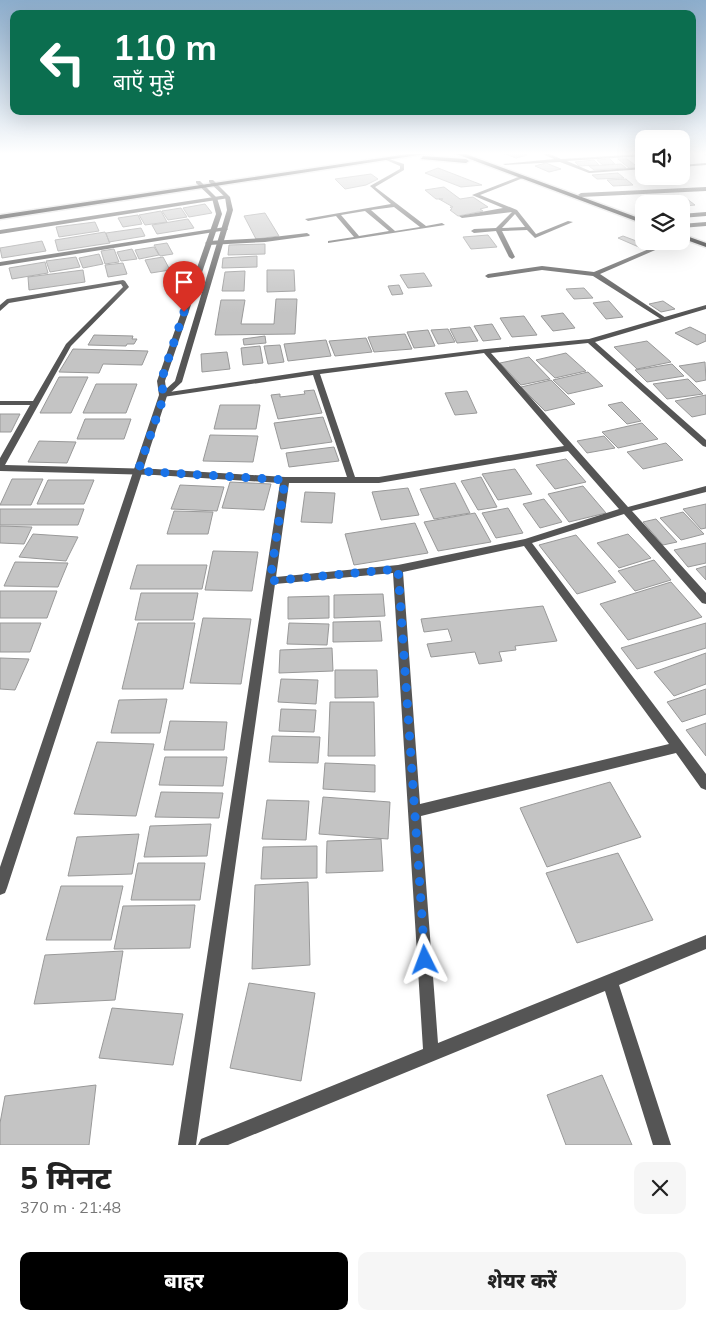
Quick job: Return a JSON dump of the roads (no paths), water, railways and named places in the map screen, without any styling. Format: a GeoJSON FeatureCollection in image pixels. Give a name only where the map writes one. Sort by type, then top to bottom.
{"type":"FeatureCollection","features":[{"type":"Feature","properties":{"kind":"main road"},"geometry":{"type":"LineString","coordinates":[[0,212],[49,205]]}},
{"type":"Feature","properties":{"kind":"main road"},"geometry":{"type":"LineString","coordinates":[[0,217],[73,205]]}},
{"type":"Feature","properties":{"kind":"main road"},"geometry":{"type":"LineString","coordinates":[[599,205],[635,219]]}},
{"type":"Feature","properties":{"kind":"main road"},"geometry":{"type":"LineString","coordinates":[[610,205],[635,215]]}},
{"type":"Feature","properties":{"kind":"main road"},"geometry":{"type":"LineString","coordinates":[[690,238],[706,241]]}},
{"type":"Feature","properties":{"kind":"main road"},"geometry":{"type":"LineString","coordinates":[[690,239],[706,245]]}},
{"type":"Feature","properties":{"kind":"street"},"geometry":{"type":"LineString","coordinates":[[0,232],[167,205]]}},
{"type":"Feature","properties":{"kind":"street"},"geometry":{"type":"LineString","coordinates":[[164,396],[161,381],[219,214],[216,205]]}},
{"type":"Feature","properties":{"kind":"street"},"geometry":{"type":"LineString","coordinates":[[0,888],[164,396],[178,382],[221,242],[230,210],[229,205]]}},
{"type":"Feature","properties":{"kind":"street"},"geometry":{"type":"LineString","coordinates":[[308,219],[393,205]]}},
{"type":"Feature","properties":{"kind":"street"},"geometry":{"type":"LineString","coordinates":[[396,205],[424,227]]}},
{"type":"Feature","properties":{"kind":"street"},"geometry":{"type":"LineString","coordinates":[[501,205],[512,210],[535,236],[570,222]]}},
{"type":"Feature","properties":{"kind":"street"},"geometry":{"type":"LineString","coordinates":[[367,210],[393,232]]}},
{"type":"Feature","properties":{"kind":"street"},"geometry":{"type":"LineString","coordinates":[[462,216],[512,210]]}},
{"type":"Feature","properties":{"kind":"street"},"geometry":{"type":"LineString","coordinates":[[498,229],[512,210]]}},
{"type":"Feature","properties":{"kind":"street"},"geometry":{"type":"LineString","coordinates":[[336,214],[358,237]]}},
{"type":"Feature","properties":{"kind":"street"},"geometry":{"type":"LineString","coordinates":[[690,215],[706,214]]}},
{"type":"Feature","properties":{"kind":"street"},"geometry":{"type":"LineString","coordinates":[[690,225],[706,224]]}},
{"type":"Feature","properties":{"kind":"street"},"geometry":{"type":"LineString","coordinates":[[330,242],[442,225]]}},
{"type":"Feature","properties":{"kind":"street"},"geometry":{"type":"LineString","coordinates":[[474,230],[529,228]]}},
{"type":"Feature","properties":{"kind":"street"},"geometry":{"type":"LineString","coordinates":[[498,229],[512,257]]}},
{"type":"Feature","properties":{"kind":"street"},"geometry":{"type":"LineString","coordinates":[[0,264],[224,230]]}},
{"type":"Feature","properties":{"kind":"street"},"geometry":{"type":"LineString","coordinates":[[208,243],[266,240],[307,235]]}},
{"type":"Feature","properties":{"kind":"street"},"geometry":{"type":"LineString","coordinates":[[595,274],[652,250]]}},
{"type":"Feature","properties":{"kind":"street"},"geometry":{"type":"LineString","coordinates":[[488,276],[542,268],[595,274],[664,319]]}},
{"type":"Feature","properties":{"kind":"street"},"geometry":{"type":"LineString","coordinates":[[0,308],[7,301],[123,282],[126,286],[68,345],[0,467],[138,471],[285,480],[379,480],[570,448]]}},
{"type":"Feature","properties":{"kind":"street"},"geometry":{"type":"LineString","coordinates":[[164,396],[316,372],[486,350],[590,340],[706,307]]}},
{"type":"Feature","properties":{"kind":"street"},"geometry":{"type":"LineString","coordinates":[[590,340],[706,444]]}},
{"type":"Feature","properties":{"kind":"street"},"geometry":{"type":"LineString","coordinates":[[486,350],[570,448],[706,600]]}},
{"type":"Feature","properties":{"kind":"street"},"geometry":{"type":"LineString","coordinates":[[316,372],[352,480]]}},
{"type":"Feature","properties":{"kind":"street"},"geometry":{"type":"LineString","coordinates":[[0,403],[35,403]]}},
{"type":"Feature","properties":{"kind":"street"},"geometry":{"type":"LineString","coordinates":[[187,1145],[285,480]]}},
{"type":"Feature","properties":{"kind":"street"},"geometry":{"type":"LineString","coordinates":[[270,581],[398,569],[526,542],[626,510],[706,489]]}},
{"type":"Feature","properties":{"kind":"street"},"geometry":{"type":"LineString","coordinates":[[526,542],[706,784]]}},
{"type":"Feature","properties":{"kind":"street"},"geometry":{"type":"LineString","coordinates":[[398,569],[416,811],[431,1054]]}},
{"type":"Feature","properties":{"kind":"street"},"geometry":{"type":"LineString","coordinates":[[416,811],[678,748]]}},
{"type":"Feature","properties":{"kind":"street"},"geometry":{"type":"LineString","coordinates":[[207,1145],[706,942]]}},
{"type":"Feature","properties":{"kind":"street"},"geometry":{"type":"LineString","coordinates":[[610,980],[662,1145]]}}]}
